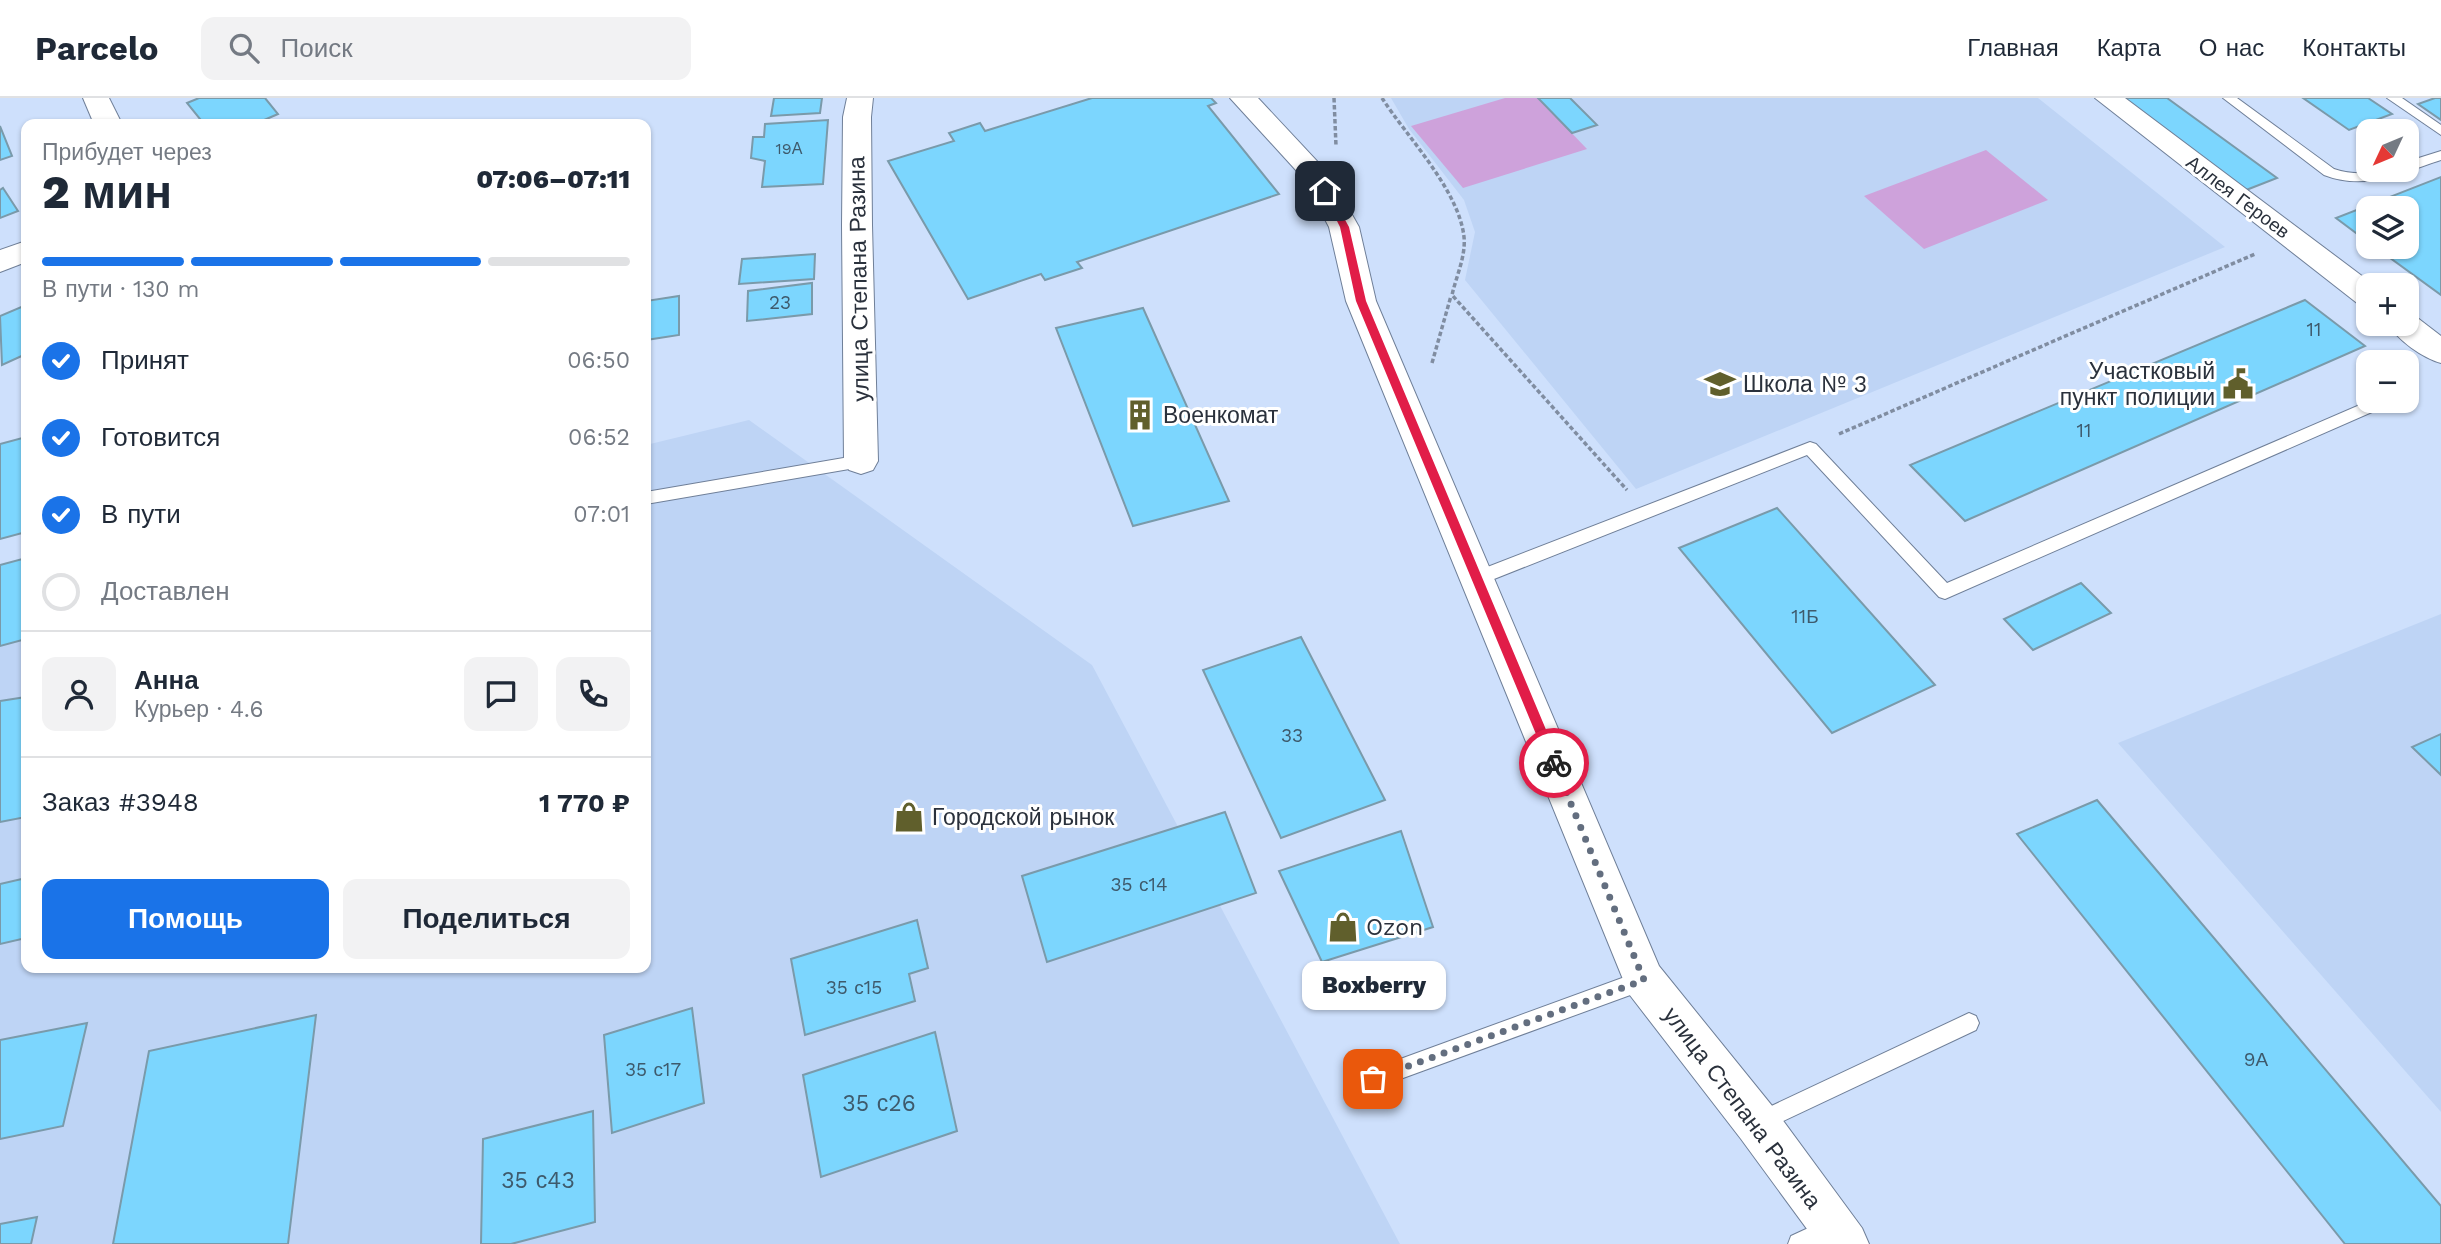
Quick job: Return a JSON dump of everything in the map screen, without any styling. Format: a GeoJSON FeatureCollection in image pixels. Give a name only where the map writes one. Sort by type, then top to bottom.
{"type":"FeatureCollection","features":[{"type":"Feature","properties":{"kind":"street"},"geometry":{"type":"LineString","coordinates":[[96,98],[106,119]]}},
{"type":"Feature","properties":{"kind":"street","name":"улица Степана Разина"},"geometry":{"type":"LineString","coordinates":[[860,98],[857,117],[857,225],[861,461]]}},
{"type":"Feature","properties":{"kind":"street","name":"улица Степана Разина"},"geometry":{"type":"LineString","coordinates":[[1243,98],[1315,174],[1344,227],[1361,301],[1644,980],[1757,1123],[1839,1236]]}},
{"type":"Feature","properties":{"kind":"street","name":"Аллея Героев"},"geometry":{"type":"LineString","coordinates":[[2108,98],[2356,287]]}},
{"type":"Feature","properties":{"kind":"street"},"geometry":{"type":"LineString","coordinates":[[0,262],[21,253]]}},
{"type":"Feature","properties":{"kind":"street"},"geometry":{"type":"LineString","coordinates":[[2419,335],[2441,352]]}},
{"type":"Feature","properties":{"kind":"lane"},"geometry":{"type":"LineString","coordinates":[[2229,98],[2329,172],[2347,180],[2356,180]]}},
{"type":"Feature","properties":{"kind":"lane"},"geometry":{"type":"LineString","coordinates":[[2393,98],[2441,131]]}},
{"type":"Feature","properties":{"kind":"lane"},"geometry":{"type":"LineString","coordinates":[[2419,163],[2441,155]]}},
{"type":"Feature","properties":{"kind":"lane"},"geometry":{"type":"LineString","coordinates":[[1478,578],[1648,514],[1810,448],[1945,592],[2356,413]]}},
{"type":"Feature","properties":{"kind":"lane"},"geometry":{"type":"LineString","coordinates":[[651,497],[861,461]]}},
{"type":"Feature","properties":{"kind":"lane"},"geometry":{"type":"LineString","coordinates":[[1373,1079],[1644,980]]}},
{"type":"Feature","properties":{"kind":"lane"},"geometry":{"type":"LineString","coordinates":[[1757,1123],[1969,1023]]}},
{"type":"Feature","properties":{"kind":"lane"},"geometry":{"type":"LineString","coordinates":[[1799,1244],[1839,1236]]}},
{"type":"Feature","properties":{"kind":"path"},"geometry":{"type":"LineString","coordinates":[[1382,98],[1400,129],[1454,204],[1464,237],[1432,363]]}},
{"type":"Feature","properties":{"kind":"path"},"geometry":{"type":"LineString","coordinates":[[1810,448],[2292,238]]}},
{"type":"Feature","properties":{"kind":"path"},"geometry":{"type":"LineString","coordinates":[[1451,295],[1648,514]]}},
{"type":"Feature","properties":{"kind":"shaded area","name":"Школа № 3"},"geometry":{"type":"Polygon","coordinates":[[[1391,98],[2038,98],[2225,247],[1636,489],[1465,280],[1475,232],[1464,200],[1409,129],[1391,98]]]}},
{"type":"Feature","properties":{"kind":"shaded area"},"geometry":{"type":"Polygon","coordinates":[[[1505,98],[1538,98],[1587,149],[1463,188],[1411,126],[1505,98]]]}},
{"type":"Feature","properties":{"kind":"shaded area"},"geometry":{"type":"Polygon","coordinates":[[[1986,150],[2048,200],[1924,249],[1864,196],[1986,150]]]}},
{"type":"Feature","properties":{"kind":"shaded area","name":"Городской рынок"},"geometry":{"type":"Polygon","coordinates":[[[749,420],[1092,665],[1400,1244],[0,1244],[0,602],[21,597],[21,973],[651,973],[651,444],[749,420]]]}},
{"type":"Feature","properties":{"kind":"shaded area"},"geometry":{"type":"Polygon","coordinates":[[[2441,614],[2441,1112],[2118,743],[2441,614]]]}},
{"type":"Feature","properties":{"kind":"building"},"geometry":{"type":"Polygon","coordinates":[[[199,98],[265,98],[278,114],[266,119],[200,119],[187,103],[199,98]]]}},
{"type":"Feature","properties":{"kind":"building"},"geometry":{"type":"Polygon","coordinates":[[[774,98],[822,98],[820,113],[771,116],[774,98]]]}},
{"type":"Feature","properties":{"kind":"building"},"geometry":{"type":"Polygon","coordinates":[[[1092,98],[1211,98],[1216,103],[1208,106],[1279,194],[1077,262],[1082,268],[1045,280],[1041,274],[968,299],[888,161],[954,141],[949,133],[980,123],[985,131],[1092,98]]]}},
{"type":"Feature","properties":{"kind":"building"},"geometry":{"type":"Polygon","coordinates":[[[1538,98],[1570,98],[1597,125],[1572,133],[1538,98]]]}},
{"type":"Feature","properties":{"kind":"building"},"geometry":{"type":"Polygon","coordinates":[[[2113,98],[2167,98],[2277,178],[2241,192],[2113,98]]]}},
{"type":"Feature","properties":{"kind":"building"},"geometry":{"type":"Polygon","coordinates":[[[2303,98],[2368,98],[2392,114],[2379,119],[2356,119],[2356,127],[2349,130],[2303,98]]]}},
{"type":"Feature","properties":{"kind":"building"},"geometry":{"type":"Polygon","coordinates":[[[2441,98],[2441,120],[2418,104],[2441,98]]]}},
{"type":"Feature","properties":{"kind":"building"},"geometry":{"type":"Polygon","coordinates":[[[828,120],[823,184],[762,187],[765,161],[751,158],[753,137],[764,137],[765,124],[828,120]]]}},
{"type":"Feature","properties":{"kind":"building"},"geometry":{"type":"Polygon","coordinates":[[[0,126],[12,156],[0,160],[0,126]]]}},
{"type":"Feature","properties":{"kind":"building"},"geometry":{"type":"Polygon","coordinates":[[[2441,177],[2441,295],[2419,279],[2419,273],[2411,273],[2392,259],[2419,259],[2419,196],[2392,196],[2441,177]]]}},
{"type":"Feature","properties":{"kind":"building"},"geometry":{"type":"Polygon","coordinates":[[[3,188],[18,211],[0,218],[0,190],[3,188]]]}},
{"type":"Feature","properties":{"kind":"building"},"geometry":{"type":"Polygon","coordinates":[[[2356,210],[2356,233],[2336,218],[2356,210]]]}},
{"type":"Feature","properties":{"kind":"building"},"geometry":{"type":"Polygon","coordinates":[[[815,254],[814,279],[739,284],[742,259],[815,254]]]}},
{"type":"Feature","properties":{"kind":"building"},"geometry":{"type":"Polygon","coordinates":[[[812,283],[812,314],[747,321],[748,291],[812,283]]]}},
{"type":"Feature","properties":{"kind":"building"},"geometry":{"type":"Polygon","coordinates":[[[679,296],[679,335],[651,339],[651,300],[679,296]]]}},
{"type":"Feature","properties":{"kind":"building"},"geometry":{"type":"Polygon","coordinates":[[[2305,300],[2365,346],[1965,521],[1910,465],[2305,300]]]}},
{"type":"Feature","properties":{"kind":"building"},"geometry":{"type":"Polygon","coordinates":[[[21,307],[21,356],[2,365],[0,316],[21,307]]]}},
{"type":"Feature","properties":{"kind":"building","name":"Военкомат"},"geometry":{"type":"Polygon","coordinates":[[[1143,308],[1229,501],[1133,526],[1056,328],[1143,308]]]}},
{"type":"Feature","properties":{"kind":"building"},"geometry":{"type":"Polygon","coordinates":[[[21,438],[21,533],[0,539],[0,444],[21,438]]]}},
{"type":"Feature","properties":{"kind":"building"},"geometry":{"type":"Polygon","coordinates":[[[1777,508],[1935,685],[1832,733],[1679,548],[1777,508]]]}},
{"type":"Feature","properties":{"kind":"building"},"geometry":{"type":"Polygon","coordinates":[[[21,559],[21,640],[0,646],[0,565],[21,559]]]}},
{"type":"Feature","properties":{"kind":"building"},"geometry":{"type":"Polygon","coordinates":[[[2081,583],[2111,613],[2033,650],[2004,619],[2081,583]]]}},
{"type":"Feature","properties":{"kind":"building"},"geometry":{"type":"Polygon","coordinates":[[[1301,637],[1385,800],[1281,838],[1203,670],[1301,637]]]}},
{"type":"Feature","properties":{"kind":"building"},"geometry":{"type":"Polygon","coordinates":[[[21,698],[21,818],[0,822],[0,701],[21,698]]]}},
{"type":"Feature","properties":{"kind":"building"},"geometry":{"type":"Polygon","coordinates":[[[2441,734],[2441,775],[2412,747],[2441,734]]]}},
{"type":"Feature","properties":{"kind":"building"},"geometry":{"type":"Polygon","coordinates":[[[2097,800],[2441,1206],[2441,1244],[2345,1244],[2017,834],[2097,800]]]}},
{"type":"Feature","properties":{"kind":"building"},"geometry":{"type":"Polygon","coordinates":[[[1225,812],[1256,893],[1047,962],[1022,876],[1225,812]]]}},
{"type":"Feature","properties":{"kind":"building"},"geometry":{"type":"Polygon","coordinates":[[[1401,831],[1433,927],[1322,962],[1279,871],[1401,831]]]}},
{"type":"Feature","properties":{"kind":"building"},"geometry":{"type":"Polygon","coordinates":[[[21,879],[21,939],[0,944],[0,884],[21,879]]]}},
{"type":"Feature","properties":{"kind":"building"},"geometry":{"type":"Polygon","coordinates":[[[917,920],[928,968],[909,974],[915,1001],[805,1035],[791,959],[917,920]]]}},
{"type":"Feature","properties":{"kind":"building"},"geometry":{"type":"Polygon","coordinates":[[[692,1008],[704,1103],[612,1133],[604,1035],[692,1008]]]}},
{"type":"Feature","properties":{"kind":"building"},"geometry":{"type":"Polygon","coordinates":[[[316,1015],[288,1244],[113,1244],[149,1051],[316,1015]]]}},
{"type":"Feature","properties":{"kind":"building"},"geometry":{"type":"Polygon","coordinates":[[[87,1023],[63,1126],[0,1139],[0,1040],[87,1023]]]}},
{"type":"Feature","properties":{"kind":"building"},"geometry":{"type":"Polygon","coordinates":[[[935,1032],[957,1131],[821,1177],[803,1075],[935,1032]]]}},
{"type":"Feature","properties":{"kind":"building"},"geometry":{"type":"Polygon","coordinates":[[[593,1111],[595,1222],[511,1244],[481,1244],[483,1139],[593,1111]]]}},
{"type":"Feature","properties":{"kind":"building"},"geometry":{"type":"Polygon","coordinates":[[[37,1217],[31,1244],[0,1244],[0,1224],[37,1217]]]}},
{"type":"Feature","properties":{"kind":"way so far"},"geometry":{"type":"LineString","coordinates":[[1373,1079],[1644,980],[1554,763]]}},
{"type":"Feature","properties":{"kind":"place","name":"Школа № 3"},"geometry":{"type":"Point","coordinates":[1720,384]}},
{"type":"Feature","properties":{"kind":"place","name":"Участковый пункт полиции"},"geometry":{"type":"Point","coordinates":[2238,384]}},
{"type":"Feature","properties":{"kind":"place","name":"Военкомат"},"geometry":{"type":"Point","coordinates":[1140,415]}},
{"type":"Feature","properties":{"kind":"place","name":"Городской рынок"},"geometry":{"type":"Point","coordinates":[909,817]}},
{"type":"Feature","properties":{"kind":"place","name":"Ozon"},"geometry":{"type":"Point","coordinates":[1343,927]}},
{"type":"Feature","properties":{"kind":"place","name":"Boxberry"},"geometry":{"type":"Point","coordinates":[1373,1079]}},
{"type":"Feature","properties":{"kind":"route"},"geometry":{"type":"LineString","coordinates":[[1325,191],[1344,227],[1361,301],[1554,763]]}}]}
